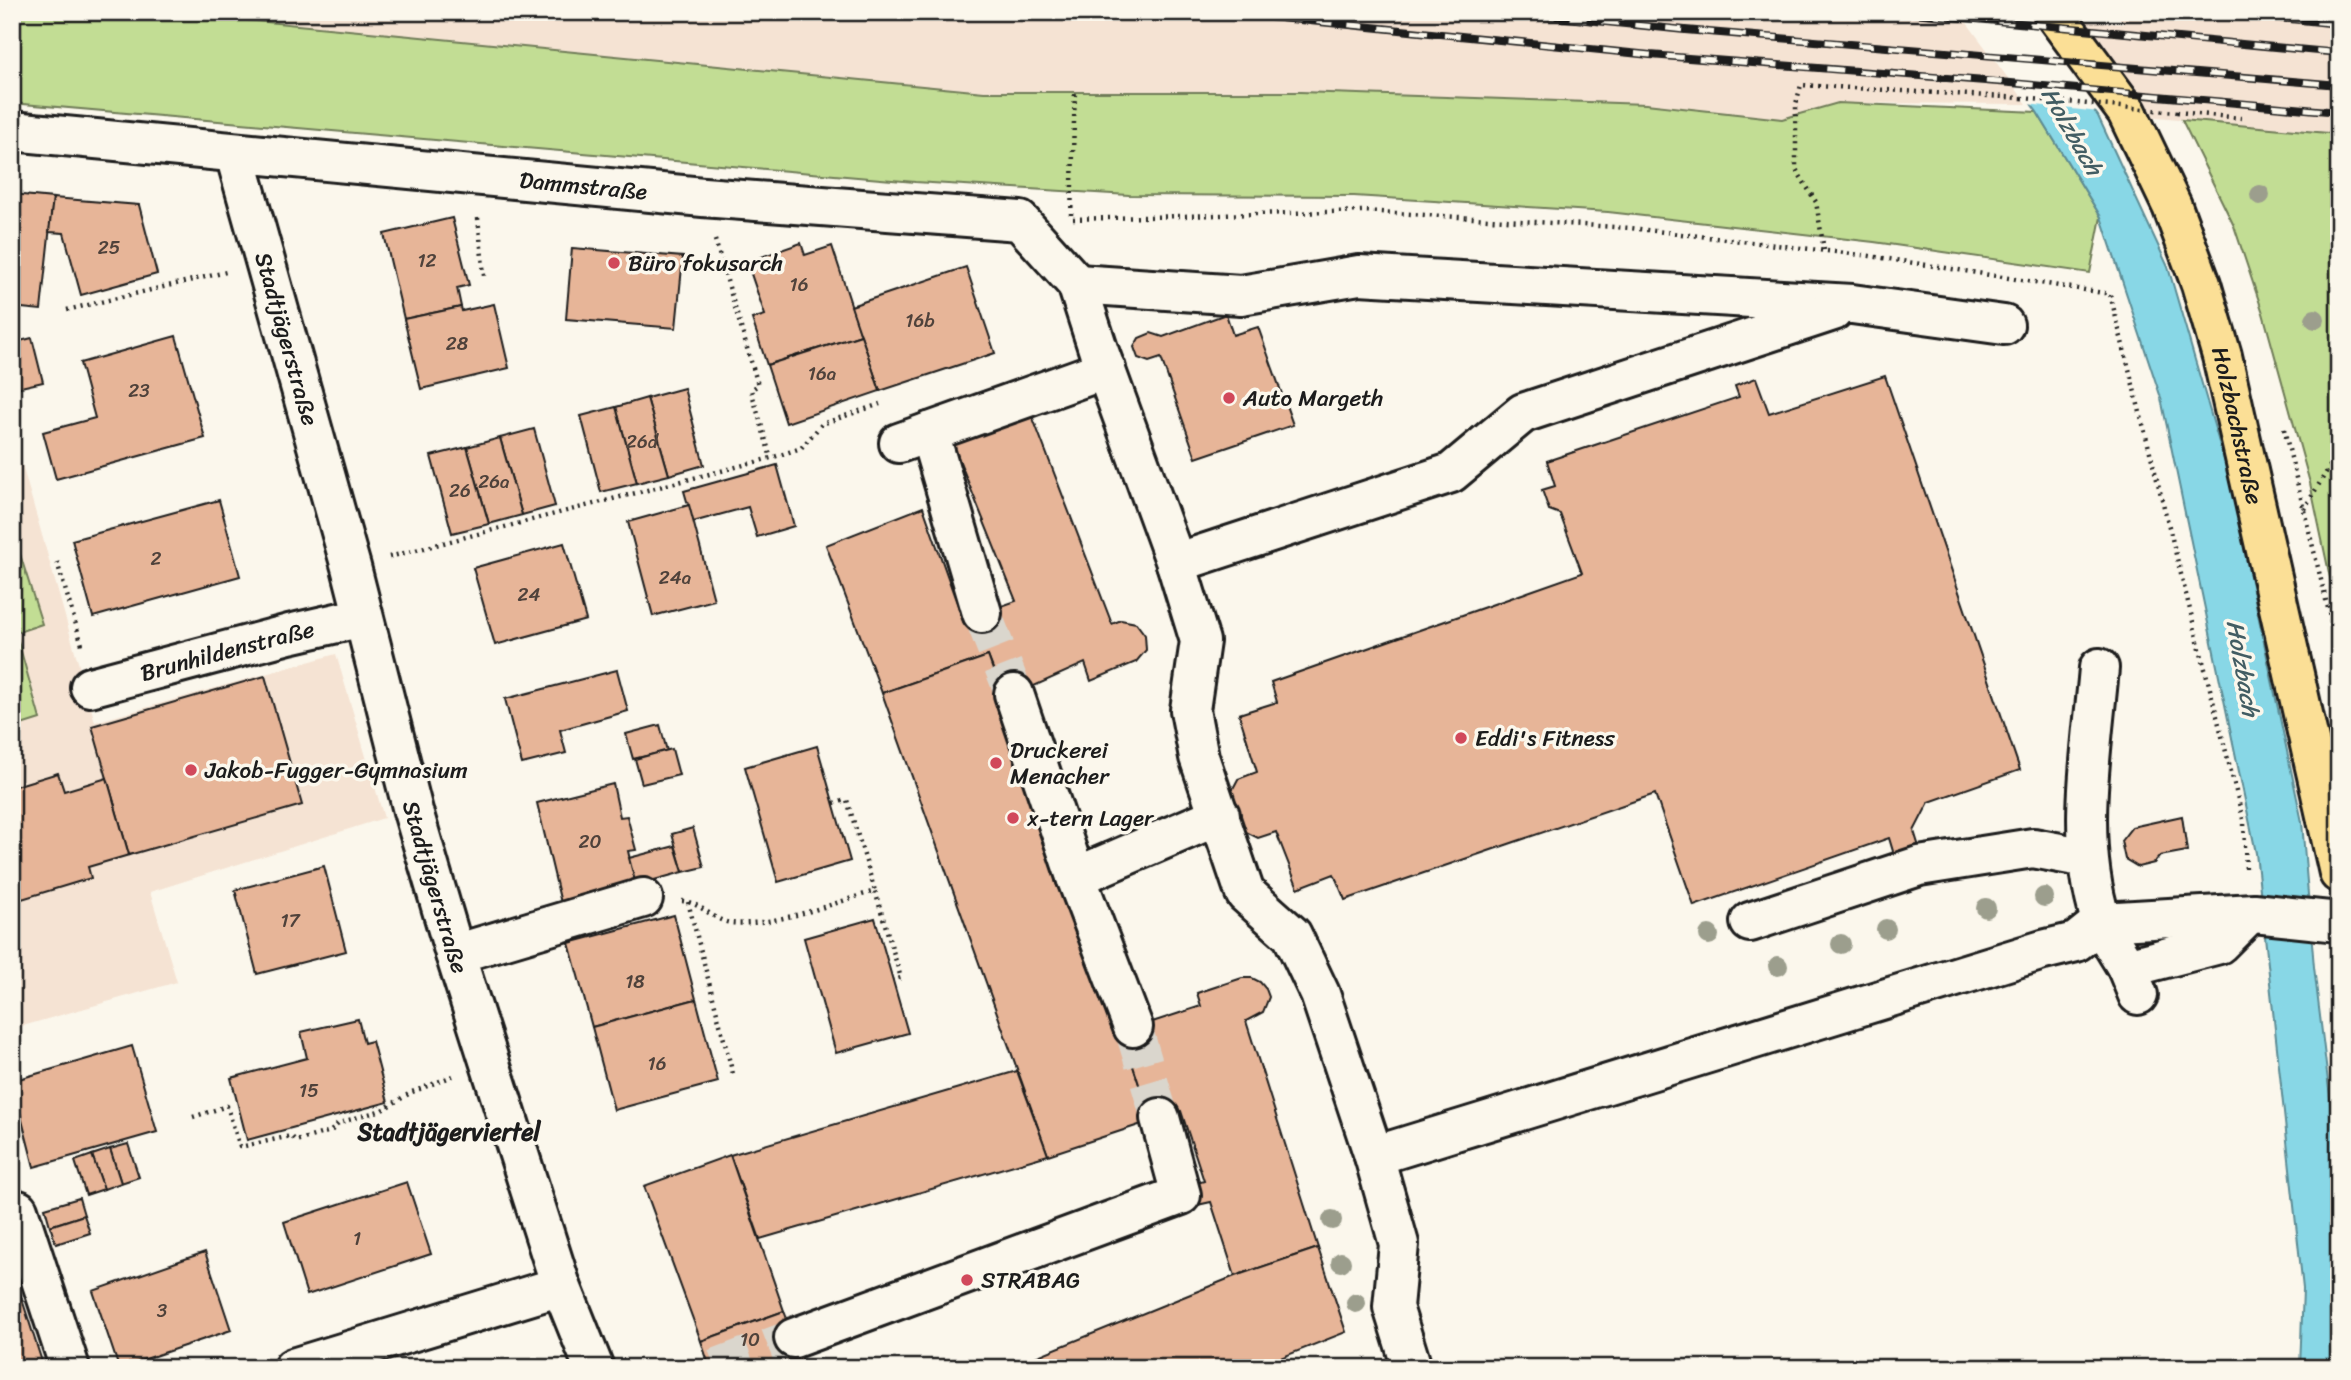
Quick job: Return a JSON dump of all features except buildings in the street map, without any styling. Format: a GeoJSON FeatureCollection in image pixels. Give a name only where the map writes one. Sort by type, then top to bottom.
{"type":"FeatureCollection","features":[{"type":"Feature","properties":{"kind":"main road","name":"Holzbachstraße"},"geometry":{"type":"LineString","coordinates":[[2053,12],[2127,113],[2172,206],[2201,284],[2222,356],[2339,873]]}},
{"type":"Feature","properties":{"kind":"street","name":"Dammstraße"},"geometry":{"type":"LineString","coordinates":[[12,131],[703,197],[1020,221],[1077,284],[1091,331],[1176,563],[1200,641],[1190,710],[1199,757],[1245,893],[1292,935],[1320,994],[1374,1156],[1399,1244],[1393,1307],[1412,1368]]}},
{"type":"Feature","properties":{"kind":"street","name":"Stadtjägerstraße"},"geometry":{"type":"LineString","coordinates":[[235,154],[351,567],[413,811],[455,954],[561,1286],[594,1368]]}},
{"type":"Feature","properties":{"kind":"street"},"geometry":{"type":"LineString","coordinates":[[1077,284],[1241,295],[1359,275],[1852,304],[2004,325]]}},
{"type":"Feature","properties":{"kind":"street"},"geometry":{"type":"LineString","coordinates":[[1176,563],[1451,473],[1523,413],[1852,304]]}},
{"type":"Feature","properties":{"kind":"street"},"geometry":{"type":"LineString","coordinates":[[982,613],[914,437],[1106,369]]}},
{"type":"Feature","properties":{"kind":"street","name":"Brunhildenstraße"},"geometry":{"type":"LineString","coordinates":[[93,686],[363,617]]}},
{"type":"Feature","properties":{"kind":"street"},"geometry":{"type":"LineString","coordinates":[[2099,668],[2088,801],[2087,858],[2101,922],[2133,981],[2220,944],[2252,913]]}},
{"type":"Feature","properties":{"kind":"street"},"geometry":{"type":"LineString","coordinates":[[1014,694],[1076,877],[1133,1027]]}},
{"type":"Feature","properties":{"kind":"street"},"geometry":{"type":"LineString","coordinates":[[1076,877],[1220,815]]}},
{"type":"Feature","properties":{"kind":"street"},"geometry":{"type":"LineString","coordinates":[[1750,922],[1919,866],[2033,848],[2087,858]]}},
{"type":"Feature","properties":{"kind":"street"},"geometry":{"type":"LineString","coordinates":[[455,954],[643,898]]}},
{"type":"Feature","properties":{"kind":"street"},"geometry":{"type":"LineString","coordinates":[[1374,1156],[2029,954],[2076,942],[2101,922],[2252,913],[2327,921]]}},
{"type":"Feature","properties":{"kind":"street"},"geometry":{"type":"LineString","coordinates":[[794,1338],[1181,1195],[1160,1118]]}},
{"type":"Feature","properties":{"kind":"street"},"geometry":{"type":"LineString","coordinates":[[18,1210],[70,1368]]}},
{"type":"Feature","properties":{"kind":"street"},"geometry":{"type":"LineString","coordinates":[[293,1368],[561,1286]]}},
{"type":"Feature","properties":{"kind":"path"},"geometry":{"type":"LineString","coordinates":[[1824,250],[1816,202],[1796,169],[1796,104],[1801,85],[2022,98],[2241,118]]}},
{"type":"Feature","properties":{"kind":"path"},"geometry":{"type":"LineString","coordinates":[[1071,219],[1075,90]]}},
{"type":"Feature","properties":{"kind":"path"},"geometry":{"type":"LineString","coordinates":[[473,174],[484,276]]}},
{"type":"Feature","properties":{"kind":"path"},"geometry":{"type":"LineString","coordinates":[[703,197],[758,385],[751,390],[771,458]]}},
{"type":"Feature","properties":{"kind":"path"},"geometry":{"type":"LineString","coordinates":[[67,310],[265,262]]}},
{"type":"Feature","properties":{"kind":"path"},"geometry":{"type":"LineString","coordinates":[[351,567],[771,458],[802,448],[822,424],[886,402]]}},
{"type":"Feature","properties":{"kind":"path"},"geometry":{"type":"LineString","coordinates":[[2304,509],[2339,451]]}},
{"type":"Feature","properties":{"kind":"path"},"geometry":{"type":"LineString","coordinates":[[57,562],[93,686]]}},
{"type":"Feature","properties":{"kind":"path"},"geometry":{"type":"LineString","coordinates":[[834,803],[848,800],[901,978],[892,981]]}},
{"type":"Feature","properties":{"kind":"path"},"geometry":{"type":"LineString","coordinates":[[643,898],[687,901],[727,923],[759,924],[875,891]]}},
{"type":"Feature","properties":{"kind":"path"},"geometry":{"type":"LineString","coordinates":[[687,901],[733,1074]]}},
{"type":"Feature","properties":{"kind":"path"},"geometry":{"type":"LineString","coordinates":[[193,1117],[227,1106],[240,1147],[291,1136],[296,1141],[331,1131],[339,1123],[382,1110],[412,1092],[490,1063]]}},
{"type":"Feature","properties":{"kind":"shaded area"},"geometry":{"type":"Polygon","coordinates":[[[164,12],[1997,12],[2123,24],[2117,12],[2339,12],[2339,135],[2027,104],[1838,103],[1782,119],[1646,104],[1300,92],[984,92],[164,12]]]}},
{"type":"Feature","properties":{"kind":"shaded area","name":"Jakob-Fugger-Gymnasium"},"geometry":{"type":"Polygon","coordinates":[[[17,447],[95,722],[336,654],[384,818],[150,892],[177,982],[12,1029],[12,448],[17,447]]]}},
{"type":"Feature","properties":{"kind":"green space"},"geometry":{"type":"Polygon","coordinates":[[[12,12],[164,12],[984,92],[1300,92],[1646,104],[1782,119],[1838,103],[2037,112],[2101,217],[2090,273],[1874,242],[1608,212],[1354,196],[1129,195],[915,182],[12,103],[12,12]]]}},
{"type":"Feature","properties":{"kind":"green space"},"geometry":{"type":"Polygon","coordinates":[[[2182,120],[2339,134],[2339,620],[2310,483],[2263,313],[2234,226],[2182,120]]]}},
{"type":"Feature","properties":{"kind":"green space"},"geometry":{"type":"Polygon","coordinates":[[[12,529],[42,624],[12,634],[12,529]]]}},
{"type":"Feature","properties":{"kind":"green space"},"geometry":{"type":"Polygon","coordinates":[[[17,637],[40,719],[12,728],[12,638],[17,637]]]}},
{"type":"Feature","properties":{"kind":"water","name":"Holzbach"},"geometry":{"type":"Polygon","coordinates":[[[1963,12],[2021,12],[2098,116],[2168,267],[2229,477],[2302,822],[2314,967],[2339,1189],[2339,1368],[2300,1368],[2303,1289],[2256,853],[2161,398],[2101,217],[2037,112],[1963,12]]]}},
{"type":"Feature","properties":{"kind":"pier"},"geometry":{"type":"Polygon","coordinates":[[[1959,12],[2026,12],[2099,112],[2027,104],[1959,12]]]}},
{"type":"Feature","properties":{"kind":"tunnel"},"geometry":{"type":"LineString","coordinates":[[982,613],[1014,694]]}},
{"type":"Feature","properties":{"kind":"tunnel"},"geometry":{"type":"LineString","coordinates":[[1133,1027],[1160,1118]]}},
{"type":"Feature","properties":{"kind":"tunnel"},"geometry":{"type":"LineString","coordinates":[[715,1368],[794,1338]]}},
{"type":"Feature","properties":{"kind":"railway"},"geometry":{"type":"LineString","coordinates":[[1221,12],[1650,55],[2339,112]]}},
{"type":"Feature","properties":{"kind":"railway"},"geometry":{"type":"LineString","coordinates":[[1507,12],[1685,30],[2339,85]]}},
{"type":"Feature","properties":{"kind":"railway"},"geometry":{"type":"LineString","coordinates":[[1902,12],[2339,53]]}},
{"type":"Feature","properties":{"kind":"railway"},"geometry":{"type":"LineString","coordinates":[[2221,12],[2339,24]]}},
{"type":"Feature","properties":{"kind":"place","name":"Büro fokusarch"},"geometry":{"type":"Point","coordinates":[614,263]}},
{"type":"Feature","properties":{"kind":"place","name":"Auto Margeth"},"geometry":{"type":"Point","coordinates":[1229,398]}},
{"type":"Feature","properties":{"kind":"place","name":"Eddi's Fitness"},"geometry":{"type":"Point","coordinates":[1461,738]}},
{"type":"Feature","properties":{"kind":"place","name":"Druckerei Menacher"},"geometry":{"type":"Point","coordinates":[996,763]}},
{"type":"Feature","properties":{"kind":"place","name":"Jakob-Fugger-Gymnasium"},"geometry":{"type":"Point","coordinates":[191,770]}},
{"type":"Feature","properties":{"kind":"place","name":"x-tern Lager"},"geometry":{"type":"Point","coordinates":[1013,818]}},
{"type":"Feature","properties":{"kind":"place","name":"STRABAG"},"geometry":{"type":"Point","coordinates":[967,1280]}},
{"type":"Feature","properties":{"kind":"district","name":"Stadtjägerviertel"},"geometry":{"type":"Point","coordinates":[449,1132]}}]}
